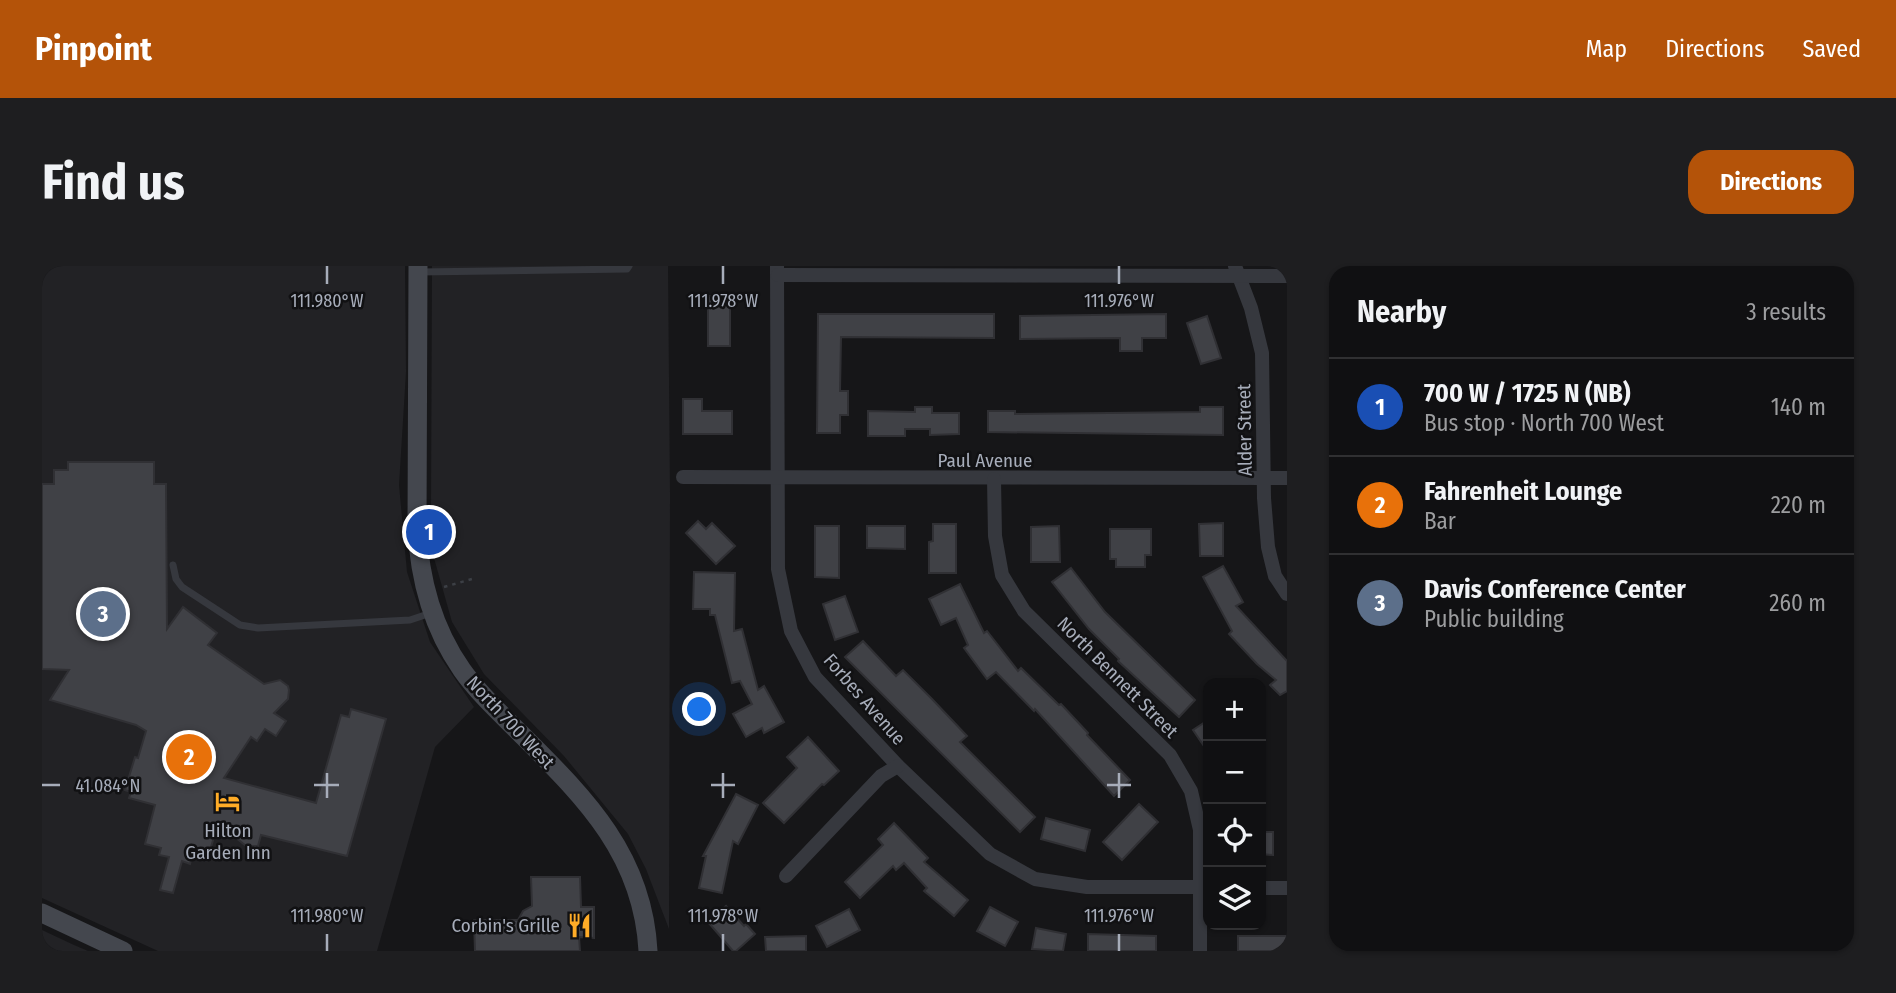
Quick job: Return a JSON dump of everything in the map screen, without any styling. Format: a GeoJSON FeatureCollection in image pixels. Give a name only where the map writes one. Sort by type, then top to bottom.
{"type":"FeatureCollection","features":[{"type":"Feature","properties":{"kind":"street","name":"North 700 West"},"geometry":{"type":"LineString","coordinates":[[418,269],[418,546],[423,584],[432,612],[447,646],[475,687],[575,790],[610,834],[624,858],[637,890],[648,951]]}},
{"type":"Feature","properties":{"kind":"street"},"geometry":{"type":"LineString","coordinates":[[778,270],[1236,271],[1287,276]]}},
{"type":"Feature","properties":{"kind":"street","name":"Forbes Avenue"},"geometry":{"type":"LineString","coordinates":[[778,270],[778,569],[791,631],[815,677],[898,766],[990,854],[1035,879],[1087,887],[1203,887]]}},
{"type":"Feature","properties":{"kind":"street","name":"Alder Street"},"geometry":{"type":"LineString","coordinates":[[1236,271],[1251,308],[1262,353],[1268,547],[1275,576],[1287,594]]}},
{"type":"Feature","properties":{"kind":"street","name":"Paul Avenue"},"geometry":{"type":"LineString","coordinates":[[684,478],[1287,478]]}},
{"type":"Feature","properties":{"kind":"street","name":"North Bennett Street"},"geometry":{"type":"LineString","coordinates":[[993,479],[995,536],[1002,575],[1024,611],[1170,755],[1191,791],[1200,831],[1203,873]]}},
{"type":"Feature","properties":{"kind":"street"},"geometry":{"type":"LineString","coordinates":[[786,876],[881,776],[898,766]]}},
{"type":"Feature","properties":{"kind":"street"},"geometry":{"type":"LineString","coordinates":[[1266,888],[1287,888]]}},
{"type":"Feature","properties":{"kind":"street","name":"North Bennett Street"},"geometry":{"type":"LineString","coordinates":[[1200,951],[1203,903]]}},
{"type":"Feature","properties":{"kind":"street"},"geometry":{"type":"LineString","coordinates":[[42,913],[123,951]]}},
{"type":"Feature","properties":{"kind":"lane"},"geometry":{"type":"LineString","coordinates":[[418,269],[629,266]]}},
{"type":"Feature","properties":{"kind":"lane"},"geometry":{"type":"LineString","coordinates":[[173,565],[176,579],[182,587],[240,625],[249,627],[410,620],[432,612]]}},
{"type":"Feature","properties":{"kind":"path"},"geometry":{"type":"LineString","coordinates":[[441,588],[472,579]]}},
{"type":"Feature","properties":{"kind":"shaded area"},"geometry":{"type":"Polygon","coordinates":[[[42,266],[405,266],[406,372],[399,485],[407,572],[430,642],[474,707],[435,747],[377,951],[158,951],[42,898],[42,266]]]}},
{"type":"Feature","properties":{"kind":"shaded area"},"geometry":{"type":"Polygon","coordinates":[[[432,266],[668,266],[669,929],[646,869],[628,834],[564,756],[484,674],[452,622],[434,558],[431,507],[432,266]]]}},
{"type":"Feature","properties":{"kind":"shaded area"},"geometry":{"type":"Polygon","coordinates":[[[42,930],[74,945],[88,951],[42,951],[42,930]]]}},
{"type":"Feature","properties":{"kind":"building"},"geometry":{"type":"Polygon","coordinates":[[[708,296],[730,296],[730,346],[708,346],[708,296]]]}},
{"type":"Feature","properties":{"kind":"building"},"geometry":{"type":"Polygon","coordinates":[[[818,314],[994,314],[994,338],[841,337],[840,391],[848,391],[848,415],[840,415],[840,433],[817,433],[818,314]]]}},
{"type":"Feature","properties":{"kind":"building"},"geometry":{"type":"Polygon","coordinates":[[[1166,314],[1166,338],[1142,338],[1142,351],[1120,351],[1120,338],[1020,339],[1020,316],[1166,314]]]}},
{"type":"Feature","properties":{"kind":"building"},"geometry":{"type":"Polygon","coordinates":[[[1207,316],[1221,358],[1201,364],[1187,323],[1207,316]]]}},
{"type":"Feature","properties":{"kind":"building"},"geometry":{"type":"Polygon","coordinates":[[[683,399],[702,399],[702,411],[732,411],[732,434],[683,434],[683,399]]]}},
{"type":"Feature","properties":{"kind":"building"},"geometry":{"type":"Polygon","coordinates":[[[915,407],[932,407],[932,413],[959,413],[959,434],[930,435],[930,429],[905,429],[905,436],[868,436],[868,411],[915,412],[915,407]]]}},
{"type":"Feature","properties":{"kind":"building"},"geometry":{"type":"Polygon","coordinates":[[[1200,407],[1223,407],[1223,435],[988,432],[988,411],[1015,411],[1015,414],[1200,412],[1200,407]]]}},
{"type":"Feature","properties":{"kind":"building"},"geometry":{"type":"Polygon","coordinates":[[[68,462],[154,462],[154,484],[166,484],[167,629],[183,607],[217,633],[208,645],[264,684],[280,680],[288,686],[288,699],[274,713],[286,721],[276,736],[265,729],[257,741],[251,737],[224,778],[316,803],[341,715],[349,717],[351,709],[386,719],[347,856],[261,835],[258,846],[246,846],[218,823],[207,861],[192,856],[190,864],[182,861],[173,893],[160,890],[169,857],[159,855],[161,848],[145,844],[155,805],[129,798],[131,792],[125,790],[146,731],[136,725],[50,700],[69,670],[42,669],[42,484],[54,484],[54,470],[68,470],[68,462]]]}},
{"type":"Feature","properties":{"kind":"building"},"geometry":{"type":"Polygon","coordinates":[[[698,521],[706,529],[712,523],[735,546],[716,564],[686,533],[698,521]]]}},
{"type":"Feature","properties":{"kind":"building"},"geometry":{"type":"Polygon","coordinates":[[[1223,523],[1223,556],[1200,556],[1199,524],[1223,523]]]}},
{"type":"Feature","properties":{"kind":"building"},"geometry":{"type":"Polygon","coordinates":[[[933,524],[956,524],[956,573],[929,573],[929,542],[933,541],[933,524]]]}},
{"type":"Feature","properties":{"kind":"building"},"geometry":{"type":"Polygon","coordinates":[[[815,526],[839,526],[839,578],[815,577],[815,526]]]}},
{"type":"Feature","properties":{"kind":"building"},"geometry":{"type":"Polygon","coordinates":[[[867,526],[905,526],[905,549],[867,548],[867,526]]]}},
{"type":"Feature","properties":{"kind":"building"},"geometry":{"type":"Polygon","coordinates":[[[1059,526],[1060,562],[1031,562],[1031,527],[1059,526]]]}},
{"type":"Feature","properties":{"kind":"building"},"geometry":{"type":"Polygon","coordinates":[[[1110,529],[1151,529],[1151,555],[1145,555],[1145,567],[1116,567],[1116,559],[1110,559],[1110,529]]]}},
{"type":"Feature","properties":{"kind":"building"},"geometry":{"type":"Polygon","coordinates":[[[1223,566],[1243,602],[1236,606],[1287,661],[1287,691],[1280,695],[1270,685],[1276,680],[1229,634],[1232,631],[1203,577],[1223,566]]]}},
{"type":"Feature","properties":{"kind":"building"},"geometry":{"type":"Polygon","coordinates":[[[1071,568],[1105,612],[1195,700],[1179,717],[1118,661],[1052,582],[1071,568]]]}},
{"type":"Feature","properties":{"kind":"building"},"geometry":{"type":"Polygon","coordinates":[[[694,572],[735,573],[734,631],[742,629],[758,690],[764,686],[784,722],[764,733],[762,728],[746,737],[733,714],[752,704],[740,681],[732,683],[715,615],[710,615],[710,609],[693,609],[694,572]]]}},
{"type":"Feature","properties":{"kind":"building"},"geometry":{"type":"Polygon","coordinates":[[[960,584],[984,633],[987,631],[1018,671],[1021,668],[1061,704],[1130,780],[1114,796],[1035,709],[1034,711],[996,672],[987,679],[964,648],[968,645],[956,618],[941,625],[929,599],[960,584]]]}},
{"type":"Feature","properties":{"kind":"building"},"geometry":{"type":"Polygon","coordinates":[[[845,596],[858,632],[835,640],[823,604],[845,596]]]}},
{"type":"Feature","properties":{"kind":"building"},"geometry":{"type":"Polygon","coordinates":[[[863,641],[896,676],[903,670],[932,699],[967,736],[960,742],[1035,817],[1020,832],[845,657],[863,641]]]}},
{"type":"Feature","properties":{"kind":"building"},"geometry":{"type":"Polygon","coordinates":[[[1203,723],[1203,745],[1193,730],[1203,723]]]}},
{"type":"Feature","properties":{"kind":"building"},"geometry":{"type":"Polygon","coordinates":[[[808,737],[839,771],[822,784],[784,823],[763,803],[797,768],[787,757],[808,737]]]}},
{"type":"Feature","properties":{"kind":"building"},"geometry":{"type":"Polygon","coordinates":[[[736,794],[758,805],[738,844],[733,841],[722,893],[699,888],[706,856],[703,856],[736,794]]]}},
{"type":"Feature","properties":{"kind":"building"},"geometry":{"type":"Polygon","coordinates":[[[1139,804],[1158,822],[1122,860],[1103,842],[1139,804]]]}},
{"type":"Feature","properties":{"kind":"building"},"geometry":{"type":"Polygon","coordinates":[[[1046,818],[1090,830],[1085,851],[1041,839],[1046,818]]]}},
{"type":"Feature","properties":{"kind":"building"},"geometry":{"type":"Polygon","coordinates":[[[894,823],[928,858],[924,862],[968,900],[954,916],[924,891],[927,888],[904,863],[896,870],[893,866],[860,898],[845,882],[883,845],[878,839],[894,823]]]}},
{"type":"Feature","properties":{"kind":"building"},"geometry":{"type":"Polygon","coordinates":[[[1266,832],[1273,832],[1273,855],[1266,854],[1266,832]]]}},
{"type":"Feature","properties":{"kind":"building"},"geometry":{"type":"Polygon","coordinates":[[[531,877],[580,877],[581,907],[594,907],[594,938],[579,937],[580,951],[475,951],[474,920],[518,920],[523,911],[532,906],[531,877]]]}},
{"type":"Feature","properties":{"kind":"building"},"geometry":{"type":"Polygon","coordinates":[[[726,906],[755,934],[736,951],[733,951],[708,922],[726,906]]]}},
{"type":"Feature","properties":{"kind":"building"},"geometry":{"type":"Polygon","coordinates":[[[990,907],[1018,922],[1005,946],[977,931],[990,907]]]}},
{"type":"Feature","properties":{"kind":"building"},"geometry":{"type":"Polygon","coordinates":[[[849,909],[860,930],[827,947],[816,926],[849,909]]]}},
{"type":"Feature","properties":{"kind":"building"},"geometry":{"type":"Polygon","coordinates":[[[1036,928],[1066,934],[1063,951],[1032,949],[1036,928]]]}},
{"type":"Feature","properties":{"kind":"building"},"geometry":{"type":"Polygon","coordinates":[[[1088,934],[1156,936],[1156,951],[1088,951],[1088,934]]]}},
{"type":"Feature","properties":{"kind":"building"},"geometry":{"type":"Polygon","coordinates":[[[806,936],[806,951],[766,951],[765,937],[806,936]]]}},
{"type":"Feature","properties":{"kind":"building"},"geometry":{"type":"Polygon","coordinates":[[[1238,936],[1287,936],[1287,951],[1238,951],[1238,936]]]}},
{"type":"Feature","properties":{"kind":"place","name":"700 W / 1725 N (NB)"},"geometry":{"type":"Point","coordinates":[429,532]}},
{"type":"Feature","properties":{"kind":"place","name":"Davis Conference Center"},"geometry":{"type":"Point","coordinates":[103,614]}},
{"type":"Feature","properties":{"kind":"place","name":"Fahrenheit Lounge"},"geometry":{"type":"Point","coordinates":[189,757]}},
{"type":"Feature","properties":{"kind":"place","name":"Hilton Garden Inn"},"geometry":{"type":"Point","coordinates":[228,802]}},
{"type":"Feature","properties":{"kind":"place","name":"Corbin's Grille"},"geometry":{"type":"Point","coordinates":[580,925]}}]}
